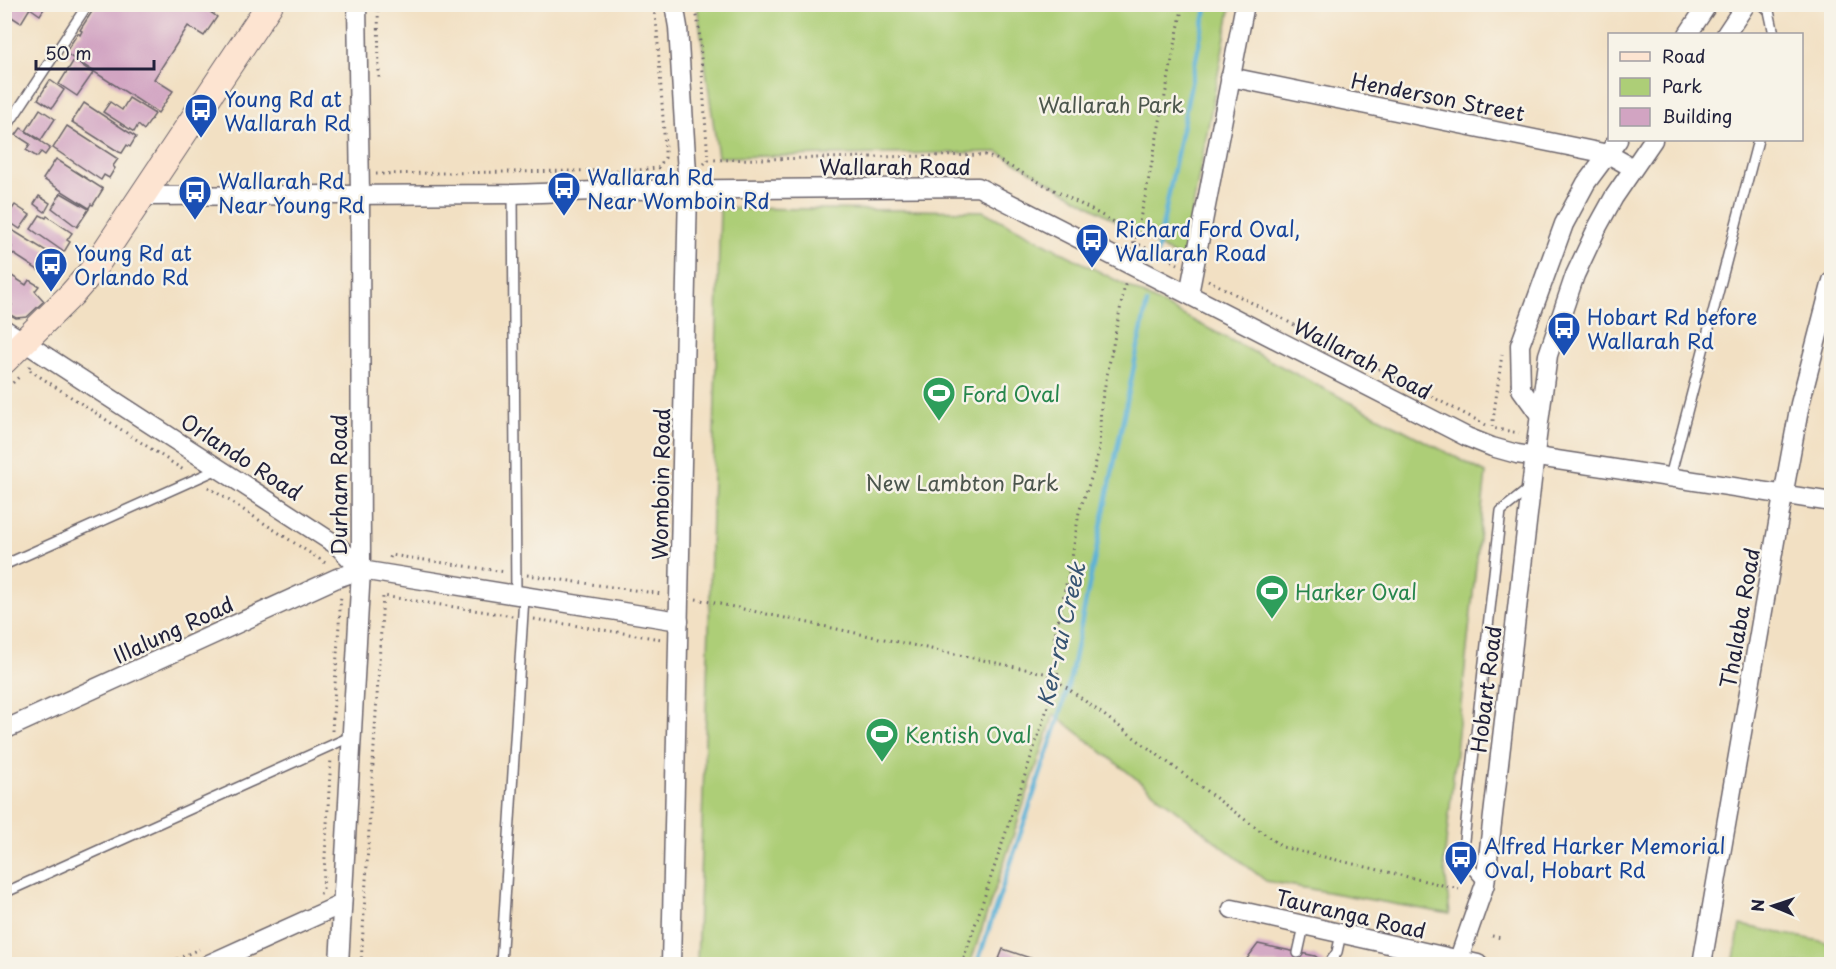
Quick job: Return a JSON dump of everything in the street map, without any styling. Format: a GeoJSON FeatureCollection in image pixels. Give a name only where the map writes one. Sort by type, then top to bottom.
{"type":"FeatureCollection","features":[{"type":"Feature","properties":{"kind":"street"},"geometry":{"type":"LineString","coordinates":[[16,365],[20,345],[92,271],[270,4]]}},
{"type":"Feature","properties":{"kind":"street","name":"Durham Road"},"geometry":{"type":"LineString","coordinates":[[339,964],[361,570],[357,4]]}},
{"type":"Feature","properties":{"kind":"street","name":"Womboin Road"},"geometry":{"type":"LineString","coordinates":[[671,964],[688,189],[678,27],[674,4]]}},
{"type":"Feature","properties":{"kind":"street"},"geometry":{"type":"LineString","coordinates":[[1189,294],[1245,4]]}},
{"type":"Feature","properties":{"kind":"street"},"geometry":{"type":"LineString","coordinates":[[1689,33],[1708,4]]}},
{"type":"Feature","properties":{"kind":"street"},"geometry":{"type":"LineString","coordinates":[[1727,33],[1740,7]]}},
{"type":"Feature","properties":{"kind":"street","name":"Henderson Street"},"geometry":{"type":"LineString","coordinates":[[1230,77],[1613,147],[1633,168]]}},
{"type":"Feature","properties":{"kind":"street","name":"Hobart Road"},"geometry":{"type":"LineString","coordinates":[[1458,962],[1485,884],[1539,414],[1548,355],[1571,285],[1598,226],[1652,141]]}},
{"type":"Feature","properties":{"kind":"street"},"geometry":{"type":"LineString","coordinates":[[1539,414],[1521,389],[1520,345],[1564,224],[1586,183],[1613,147]]}},
{"type":"Feature","properties":{"kind":"street","name":"Wallarah Road"},"geometry":{"type":"LineString","coordinates":[[144,196],[360,193],[513,194],[688,189],[978,187],[1467,437],[1500,450],[1832,502]]}},
{"type":"Feature","properties":{"kind":"street","name":"Thalaba Road"},"geometry":{"type":"LineString","coordinates":[[1702,964],[1800,404],[1832,281]]}},
{"type":"Feature","properties":{"kind":"street","name":"Orlando Road"},"geometry":{"type":"LineString","coordinates":[[20,345],[220,468],[338,546],[361,570]]}},
{"type":"Feature","properties":{"kind":"street"},"geometry":{"type":"LineString","coordinates":[[361,570],[679,621]]}},
{"type":"Feature","properties":{"kind":"street","name":"Illalung Road"},"geometry":{"type":"LineString","coordinates":[[4,730],[337,578],[361,570]]}},
{"type":"Feature","properties":{"kind":"street"},"geometry":{"type":"LineString","coordinates":[[209,964],[342,904]]}},
{"type":"Feature","properties":{"kind":"street","name":"Tauranga Road"},"geometry":{"type":"LineString","coordinates":[[1232,909],[1458,962],[1478,964]]}},
{"type":"Feature","properties":{"kind":"lane"},"geometry":{"type":"LineString","coordinates":[[4,130],[88,4]]}},
{"type":"Feature","properties":{"kind":"lane"},"geometry":{"type":"LineString","coordinates":[[1762,4],[1769,11],[1774,33]]}},
{"type":"Feature","properties":{"kind":"lane"},"geometry":{"type":"LineString","coordinates":[[1670,477],[1758,141]]}},
{"type":"Feature","properties":{"kind":"lane"},"geometry":{"type":"LineString","coordinates":[[501,964],[522,617],[516,573],[513,194]]}},
{"type":"Feature","properties":{"kind":"lane"},"geometry":{"type":"LineString","coordinates":[[4,565],[220,468]]}},
{"type":"Feature","properties":{"kind":"lane"},"geometry":{"type":"LineString","coordinates":[[1485,884],[1462,858],[1501,511],[1531,488]]}},
{"type":"Feature","properties":{"kind":"lane"},"geometry":{"type":"LineString","coordinates":[[4,893],[353,736]]}},
{"type":"Feature","properties":{"kind":"lane"},"geometry":{"type":"LineString","coordinates":[[1298,953],[1304,926]]}},
{"type":"Feature","properties":{"kind":"lane"},"geometry":{"type":"LineString","coordinates":[[1329,964],[1337,952],[1341,934]]}},
{"type":"Feature","properties":{"kind":"path"},"geometry":{"type":"LineString","coordinates":[[378,4],[379,78]]}},
{"type":"Feature","properties":{"kind":"path"},"geometry":{"type":"LineString","coordinates":[[376,174],[658,168],[665,158],[665,148],[657,29],[653,4]]}},
{"type":"Feature","properties":{"kind":"path"},"geometry":{"type":"LineString","coordinates":[[695,4],[699,28],[708,160],[704,164]]}},
{"type":"Feature","properties":{"kind":"path"},"geometry":{"type":"LineString","coordinates":[[1183,4],[1103,389],[1099,449],[1079,512],[1072,558],[1054,639],[1058,676],[1062,684],[1282,847],[1459,889]]}},
{"type":"Feature","properties":{"kind":"path"},"geometry":{"type":"LineString","coordinates":[[1134,242],[1180,265]]}},
{"type":"Feature","properties":{"kind":"path"},"geometry":{"type":"LineString","coordinates":[[1208,280],[1492,428]]}},
{"type":"Feature","properties":{"kind":"path"},"geometry":{"type":"LineString","coordinates":[[4,391],[16,365],[20,345]]}},
{"type":"Feature","properties":{"kind":"path"},"geometry":{"type":"LineString","coordinates":[[16,365],[327,564]]}},
{"type":"Feature","properties":{"kind":"path"},"geometry":{"type":"LineString","coordinates":[[390,560],[391,555],[662,595],[662,584]]}},
{"type":"Feature","properties":{"kind":"path"},"geometry":{"type":"LineString","coordinates":[[387,591],[387,597]]}},
{"type":"Feature","properties":{"kind":"path"},"geometry":{"type":"LineString","coordinates":[[332,736],[341,592]]}},
{"type":"Feature","properties":{"kind":"path"},"geometry":{"type":"LineString","coordinates":[[361,964],[384,596],[661,639],[661,650]]}},
{"type":"Feature","properties":{"kind":"path"},"geometry":{"type":"LineString","coordinates":[[679,596],[1058,676]]}},
{"type":"Feature","properties":{"kind":"path"},"geometry":{"type":"LineString","coordinates":[[962,964],[1058,676]]}},
{"type":"Feature","properties":{"kind":"path"},"geometry":{"type":"LineString","coordinates":[[314,897],[321,894],[323,889],[332,754]]}},
{"type":"Feature","properties":{"kind":"path"},"geometry":{"type":"LineString","coordinates":[[1492,936],[1501,938]]}},
{"type":"Feature","properties":{"kind":"path"},"geometry":{"type":"LineString","coordinates":[[166,964],[209,945]]}},
{"type":"Feature","properties":{"kind":"green space","name":"Wallarah Park"},"geometry":{"type":"Polygon","coordinates":[[[697,5],[1231,5],[1183,260],[998,152],[718,157],[697,5]]]}},
{"type":"Feature","properties":{"kind":"green space","name":"New Lambton Park"},"geometry":{"type":"Polygon","coordinates":[[[720,208],[983,211],[1486,473],[1444,862],[1450,914],[1266,881],[1054,714],[970,964],[697,964],[720,208]]]}},
{"type":"Feature","properties":{"kind":"green space"},"geometry":{"type":"Polygon","coordinates":[[[1740,925],[1831,943],[1831,964],[1733,964],[1740,925]]]}},
{"type":"Feature","properties":{"kind":"building"},"geometry":{"type":"Polygon","coordinates":[[[4,4],[47,4],[40,15],[30,8],[21,23],[4,12],[4,4]]]}},
{"type":"Feature","properties":{"kind":"building"},"geometry":{"type":"Polygon","coordinates":[[[97,4],[199,4],[217,17],[204,36],[188,26],[154,79],[173,91],[158,113],[65,53],[78,33],[80,35],[82,31],[80,30],[97,4]]]}},
{"type":"Feature","properties":{"kind":"building"},"geometry":{"type":"Polygon","coordinates":[[[4,14],[11,18],[4,28],[4,14]]]}},
{"type":"Feature","properties":{"kind":"building"},"geometry":{"type":"Polygon","coordinates":[[[74,60],[93,73],[77,96],[59,84],[74,60]]]}},
{"type":"Feature","properties":{"kind":"building"},"geometry":{"type":"Polygon","coordinates":[[[50,80],[64,90],[52,108],[38,99],[50,80]]]}},
{"type":"Feature","properties":{"kind":"building"},"geometry":{"type":"Polygon","coordinates":[[[4,96],[11,101],[4,111],[4,96]]]}},
{"type":"Feature","properties":{"kind":"building"},"geometry":{"type":"Polygon","coordinates":[[[129,98],[155,114],[144,130],[138,125],[134,132],[103,112],[110,102],[122,110],[129,98]]]}},
{"type":"Feature","properties":{"kind":"building"},"geometry":{"type":"Polygon","coordinates":[[[84,103],[136,137],[130,147],[127,145],[122,153],[119,152],[72,122],[84,103]]]}},
{"type":"Feature","properties":{"kind":"building"},"geometry":{"type":"Polygon","coordinates":[[[40,109],[55,119],[41,140],[26,131],[40,109]]]}},
{"type":"Feature","properties":{"kind":"building"},"geometry":{"type":"Polygon","coordinates":[[[67,126],[118,159],[109,178],[104,175],[101,180],[53,148],[67,126]]]}},
{"type":"Feature","properties":{"kind":"building"},"geometry":{"type":"Polygon","coordinates":[[[21,128],[50,148],[45,155],[41,152],[37,157],[26,150],[30,144],[16,135],[21,128]]]}},
{"type":"Feature","properties":{"kind":"building"},"geometry":{"type":"Polygon","coordinates":[[[56,159],[103,189],[89,208],[43,179],[56,159]]]}},
{"type":"Feature","properties":{"kind":"building"},"geometry":{"type":"Polygon","coordinates":[[[61,193],[89,209],[77,227],[52,208],[61,193]]]}},
{"type":"Feature","properties":{"kind":"building"},"geometry":{"type":"Polygon","coordinates":[[[39,196],[50,203],[45,212],[34,204],[39,196]]]}},
{"type":"Feature","properties":{"kind":"building"},"geometry":{"type":"Polygon","coordinates":[[[15,205],[30,215],[20,229],[5,219],[15,205]]]}},
{"type":"Feature","properties":{"kind":"building"},"geometry":{"type":"Polygon","coordinates":[[[40,215],[46,218],[47,216],[72,233],[67,240],[70,242],[64,252],[31,229],[40,215]]]}},
{"type":"Feature","properties":{"kind":"building"},"geometry":{"type":"Polygon","coordinates":[[[12,230],[51,256],[41,272],[9,251],[12,247],[5,242],[12,230]]]}},
{"type":"Feature","properties":{"kind":"building"},"geometry":{"type":"Polygon","coordinates":[[[4,271],[26,285],[29,280],[39,286],[35,291],[44,301],[27,317],[16,318],[7,313],[12,305],[4,300],[4,271]]]}},
{"type":"Feature","properties":{"kind":"building"},"geometry":{"type":"Polygon","coordinates":[[[1258,944],[1315,956],[1326,964],[1243,964],[1258,944]]]}},
{"type":"Feature","properties":{"kind":"building"},"geometry":{"type":"Polygon","coordinates":[[[1003,949],[1048,964],[997,964],[1003,949]]]}},
{"type":"Feature","properties":{"kind":"waterway","name":"Ker-rai Creek"},"geometry":{"type":"LineString","coordinates":[[1157,253],[1207,4]]}},
{"type":"Feature","properties":{"kind":"waterway","name":"Ker-rai Creek"},"geometry":{"type":"LineString","coordinates":[[977,964],[1059,718],[1070,678],[1147,303]]}},
{"type":"Feature","properties":{"kind":"place","name":"Young Rd at Wallarah Rd"},"geometry":{"type":"Point","coordinates":[201,139]}},
{"type":"Feature","properties":{"kind":"place","name":"Wallarah Rd Near Womboin Rd"},"geometry":{"type":"Point","coordinates":[564,217]}},
{"type":"Feature","properties":{"kind":"place","name":"Wallarah Rd Near Young Rd"},"geometry":{"type":"Point","coordinates":[195,221]}},
{"type":"Feature","properties":{"kind":"place","name":"Richard Ford Oval, Wallarah Road"},"geometry":{"type":"Point","coordinates":[1092,269]}},
{"type":"Feature","properties":{"kind":"place","name":"Young Rd at Orlando Rd"},"geometry":{"type":"Point","coordinates":[51,293]}},
{"type":"Feature","properties":{"kind":"place","name":"Hobart Rd before Wallarah Rd"},"geometry":{"type":"Point","coordinates":[1564,357]}},
{"type":"Feature","properties":{"kind":"place","name":"Ford Oval"},"geometry":{"type":"Point","coordinates":[939,422]}},
{"type":"Feature","properties":{"kind":"place","name":"Harker Oval"},"geometry":{"type":"Point","coordinates":[1272,620]}},
{"type":"Feature","properties":{"kind":"place","name":"Kentish Oval"},"geometry":{"type":"Point","coordinates":[882,763]}},
{"type":"Feature","properties":{"kind":"place","name":"Alfred Harker Memorial Oval, Hobart Rd"},"geometry":{"type":"Point","coordinates":[1461,886]}}]}
